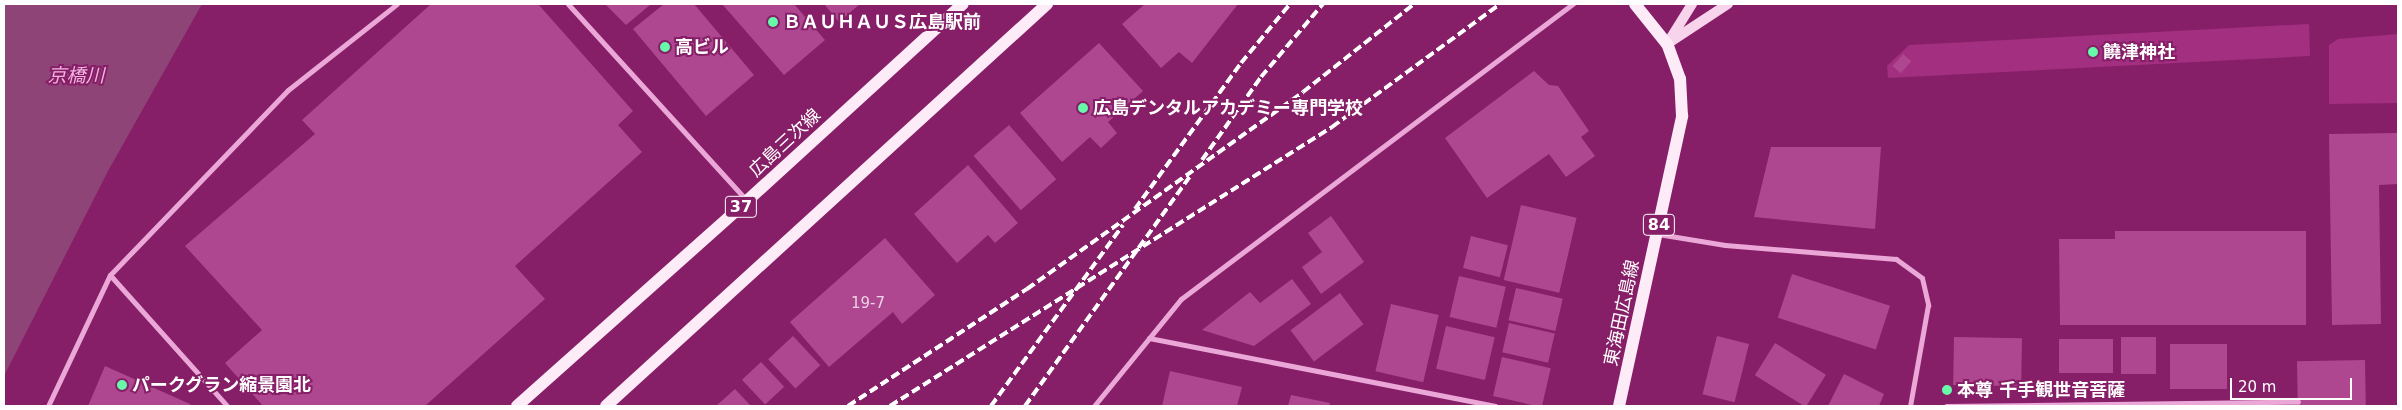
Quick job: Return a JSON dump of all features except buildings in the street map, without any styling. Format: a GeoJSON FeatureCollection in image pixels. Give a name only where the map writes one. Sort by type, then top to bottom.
{"type":"FeatureCollection","features":[{"type":"Feature","properties":{"kind":"main road","name":"広島三次線"},"geometry":{"type":"LineString","coordinates":[[517,406],[747,201],[963,4]]}},
{"type":"Feature","properties":{"kind":"main road"},"geometry":{"type":"LineString","coordinates":[[606,406],[1047,4]]}},
{"type":"Feature","properties":{"kind":"main road","name":"東海田広島線"},"geometry":{"type":"LineString","coordinates":[[1619,406],[1682,116],[1680,79],[1667,44],[1635,4]]}},
{"type":"Feature","properties":{"kind":"street"},"geometry":{"type":"LineString","coordinates":[[48,406],[110,276],[288,90],[397,4]]}},
{"type":"Feature","properties":{"kind":"street"},"geometry":{"type":"LineString","coordinates":[[568,4],[747,201]]}},
{"type":"Feature","properties":{"kind":"street"},"geometry":{"type":"LineString","coordinates":[[1094,406],[1181,299],[1573,4]]}},
{"type":"Feature","properties":{"kind":"street"},"geometry":{"type":"LineString","coordinates":[[1667,44],[1692,4]]}},
{"type":"Feature","properties":{"kind":"street"},"geometry":{"type":"LineString","coordinates":[[1667,44],[1728,4]]}},
{"type":"Feature","properties":{"kind":"street"},"geometry":{"type":"LineString","coordinates":[[1657,234],[1725,245],[1896,259],[1922,278],[1928,305],[1910,406]]}},
{"type":"Feature","properties":{"kind":"street"},"geometry":{"type":"LineString","coordinates":[[110,276],[227,406]]}},
{"type":"Feature","properties":{"kind":"street"},"geometry":{"type":"LineString","coordinates":[[1150,338],[1495,406]]}},
{"type":"Feature","properties":{"kind":"street"},"geometry":{"type":"LineString","coordinates":[[1946,406],[2298,402]]}},
{"type":"Feature","properties":{"kind":"shaded area"},"geometry":{"type":"Polygon","coordinates":[[[2309,24],[2310,56],[1888,78],[1887,66],[1909,45],[2309,24]]]}},
{"type":"Feature","properties":{"kind":"shaded area"},"geometry":{"type":"Polygon","coordinates":[[[2398,34],[2398,103],[2329,104],[2329,45],[2338,39],[2398,34]]]}},
{"type":"Feature","properties":{"kind":"water","name":"京橋川"},"geometry":{"type":"Polygon","coordinates":[[[4,4],[202,4],[108,171],[4,376],[4,4]]]}},
{"type":"Feature","properties":{"kind":"railway"},"geometry":{"type":"LineString","coordinates":[[1135,209],[1241,63],[1290,4]]}},
{"type":"Feature","properties":{"kind":"railway"},"geometry":{"type":"LineString","coordinates":[[1202,160],[1261,77],[1323,4]]}},
{"type":"Feature","properties":{"kind":"railway"},"geometry":{"type":"LineString","coordinates":[[848,406],[1027,289],[1303,92],[1414,4]]}},
{"type":"Feature","properties":{"kind":"railway"},"geometry":{"type":"LineString","coordinates":[[890,406],[1332,127],[1500,4]]}},
{"type":"Feature","properties":{"kind":"railway"},"geometry":{"type":"LineString","coordinates":[[1025,406],[1190,176]]}},
{"type":"Feature","properties":{"kind":"railway"},"geometry":{"type":"LineString","coordinates":[[991,406],[1123,225]]}},
{"type":"Feature","properties":{"kind":"place","name":"ＢＡＵＨＡＵＳ広島駅前"},"geometry":{"type":"Point","coordinates":[773,22]}},
{"type":"Feature","properties":{"kind":"place","name":"高ビル"},"geometry":{"type":"Point","coordinates":[665,47]}},
{"type":"Feature","properties":{"kind":"place","name":"饒津神社"},"geometry":{"type":"Point","coordinates":[2093,52]}},
{"type":"Feature","properties":{"kind":"place","name":"広島デンタルアカデミー専門学校"},"geometry":{"type":"Point","coordinates":[1083,108]}},
{"type":"Feature","properties":{"kind":"place","name":"パークグラン縮景園北"},"geometry":{"type":"Point","coordinates":[122,385]}},
{"type":"Feature","properties":{"kind":"place","name":"本尊 千手観世音菩薩"},"geometry":{"type":"Point","coordinates":[1947,390]}}]}
